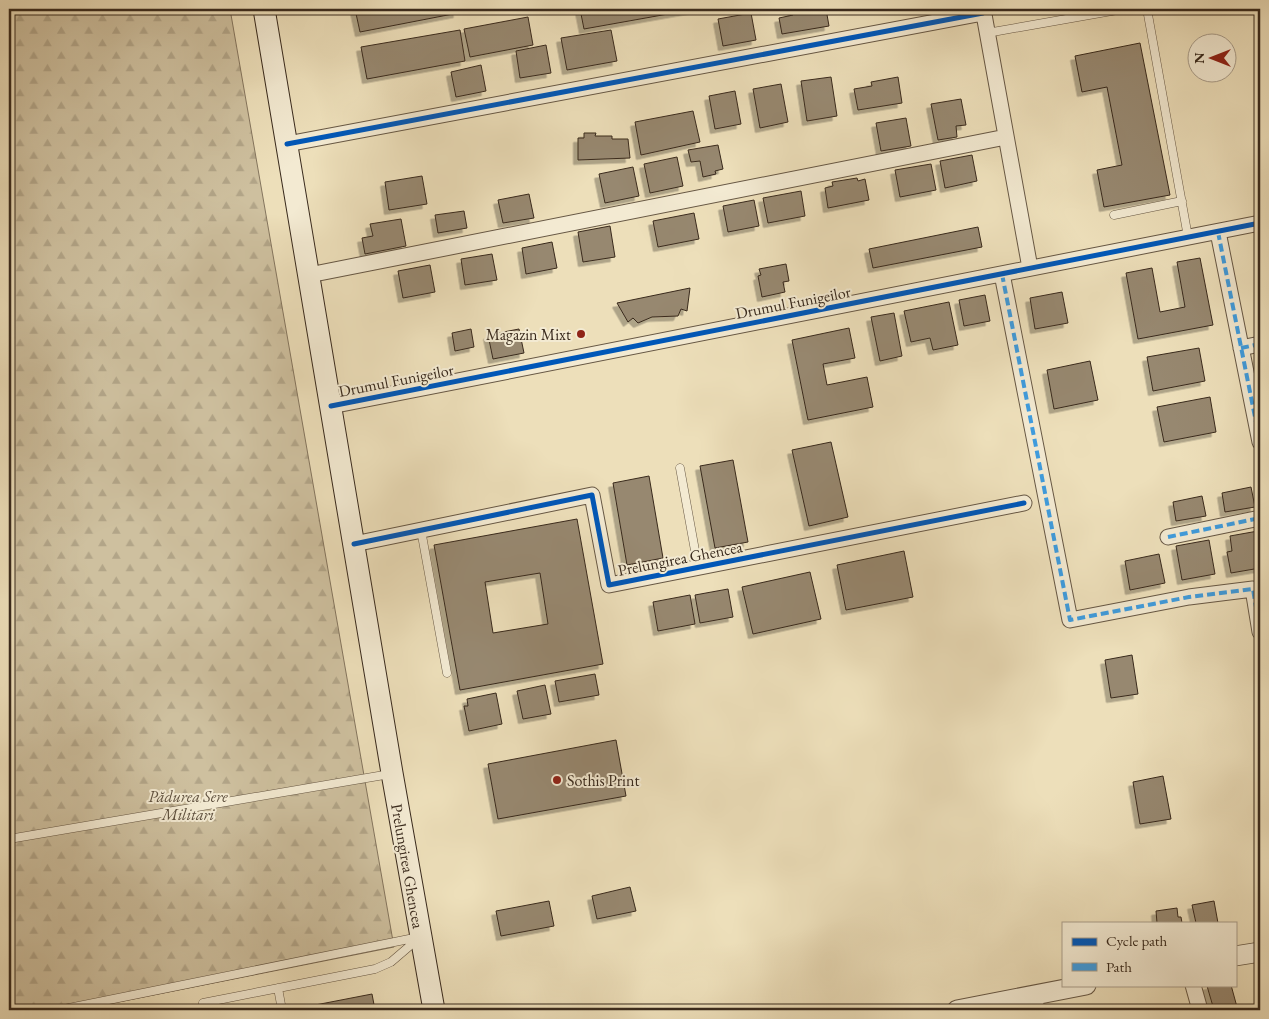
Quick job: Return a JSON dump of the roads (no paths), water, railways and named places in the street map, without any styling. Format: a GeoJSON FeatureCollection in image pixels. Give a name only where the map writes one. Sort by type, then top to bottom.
{"type":"FeatureCollection","features":[{"type":"Feature","properties":{"kind":"main road","name":"Prelungirea Ghencea"},"geometry":{"type":"LineString","coordinates":[[264,9],[392,773],[434,1010]]}},
{"type":"Feature","properties":{"kind":"street"},"geometry":{"type":"LineString","coordinates":[[286,144],[983,11],[1030,268]]}},
{"type":"Feature","properties":{"kind":"street"},"geometry":{"type":"LineString","coordinates":[[309,275],[1006,137]]}},
{"type":"Feature","properties":{"kind":"street","name":"Drumul Funigeilor"},"geometry":{"type":"LineString","coordinates":[[331,406],[1260,223]]}},
{"type":"Feature","properties":{"kind":"street"},"geometry":{"type":"LineString","coordinates":[[1218,232],[1260,442]]}},
{"type":"Feature","properties":{"kind":"street"},"geometry":{"type":"LineString","coordinates":[[1002,274],[1070,620],[1189,597],[1254,589],[1260,632]]}},
{"type":"Feature","properties":{"kind":"street"},"geometry":{"type":"LineString","coordinates":[[1241,348],[1260,344]]}},
{"type":"Feature","properties":{"kind":"street","name":"Prelungirea Ghencea"},"geometry":{"type":"LineString","coordinates":[[354,544],[592,495],[609,585],[1024,503]]}},
{"type":"Feature","properties":{"kind":"street"},"geometry":{"type":"LineString","coordinates":[[1168,536],[1260,518]]}},
{"type":"Feature","properties":{"kind":"street"},"geometry":{"type":"LineString","coordinates":[[1236,956],[1260,952]]}},
{"type":"Feature","properties":{"kind":"street"},"geometry":{"type":"LineString","coordinates":[[957,1010],[1039,1003],[1083,986]]}},
{"type":"Feature","properties":{"kind":"street"},"geometry":{"type":"LineString","coordinates":[[1192,986],[1200,1010]]}},
{"type":"Feature","properties":{"kind":"lane"},"geometry":{"type":"LineString","coordinates":[[987,33],[1079,13],[1123,9]]}},
{"type":"Feature","properties":{"kind":"lane"},"geometry":{"type":"LineString","coordinates":[[1147,9],[1188,238]]}},
{"type":"Feature","properties":{"kind":"lane"},"geometry":{"type":"LineString","coordinates":[[1114,215],[1182,201]]}},
{"type":"Feature","properties":{"kind":"lane"},"geometry":{"type":"LineString","coordinates":[[680,468],[698,567]]}},
{"type":"Feature","properties":{"kind":"lane"},"geometry":{"type":"LineString","coordinates":[[421,530],[447,673]]}},
{"type":"Feature","properties":{"kind":"lane"},"geometry":{"type":"LineString","coordinates":[[9,839],[392,773]]}},
{"type":"Feature","properties":{"kind":"lane"},"geometry":{"type":"LineString","coordinates":[[203,1003],[381,967],[391,962],[421,937]]}},
{"type":"Feature","properties":{"kind":"lane"},"geometry":{"type":"LineString","coordinates":[[59,1010],[421,937]]}},
{"type":"Feature","properties":{"kind":"lane"},"geometry":{"type":"LineString","coordinates":[[278,988],[282,1010]]}},
{"type":"Feature","properties":{"kind":"place","name":"Magazin Mixt"},"geometry":{"type":"Point","coordinates":[581,334]}},
{"type":"Feature","properties":{"kind":"place","name":"Sothis Print"},"geometry":{"type":"Point","coordinates":[557,780]}},
{"type":"Feature","properties":{"kind":"park label","name":"Pădurea Sere Militari"},"geometry":{"type":"Point","coordinates":[188,805]}}]}
